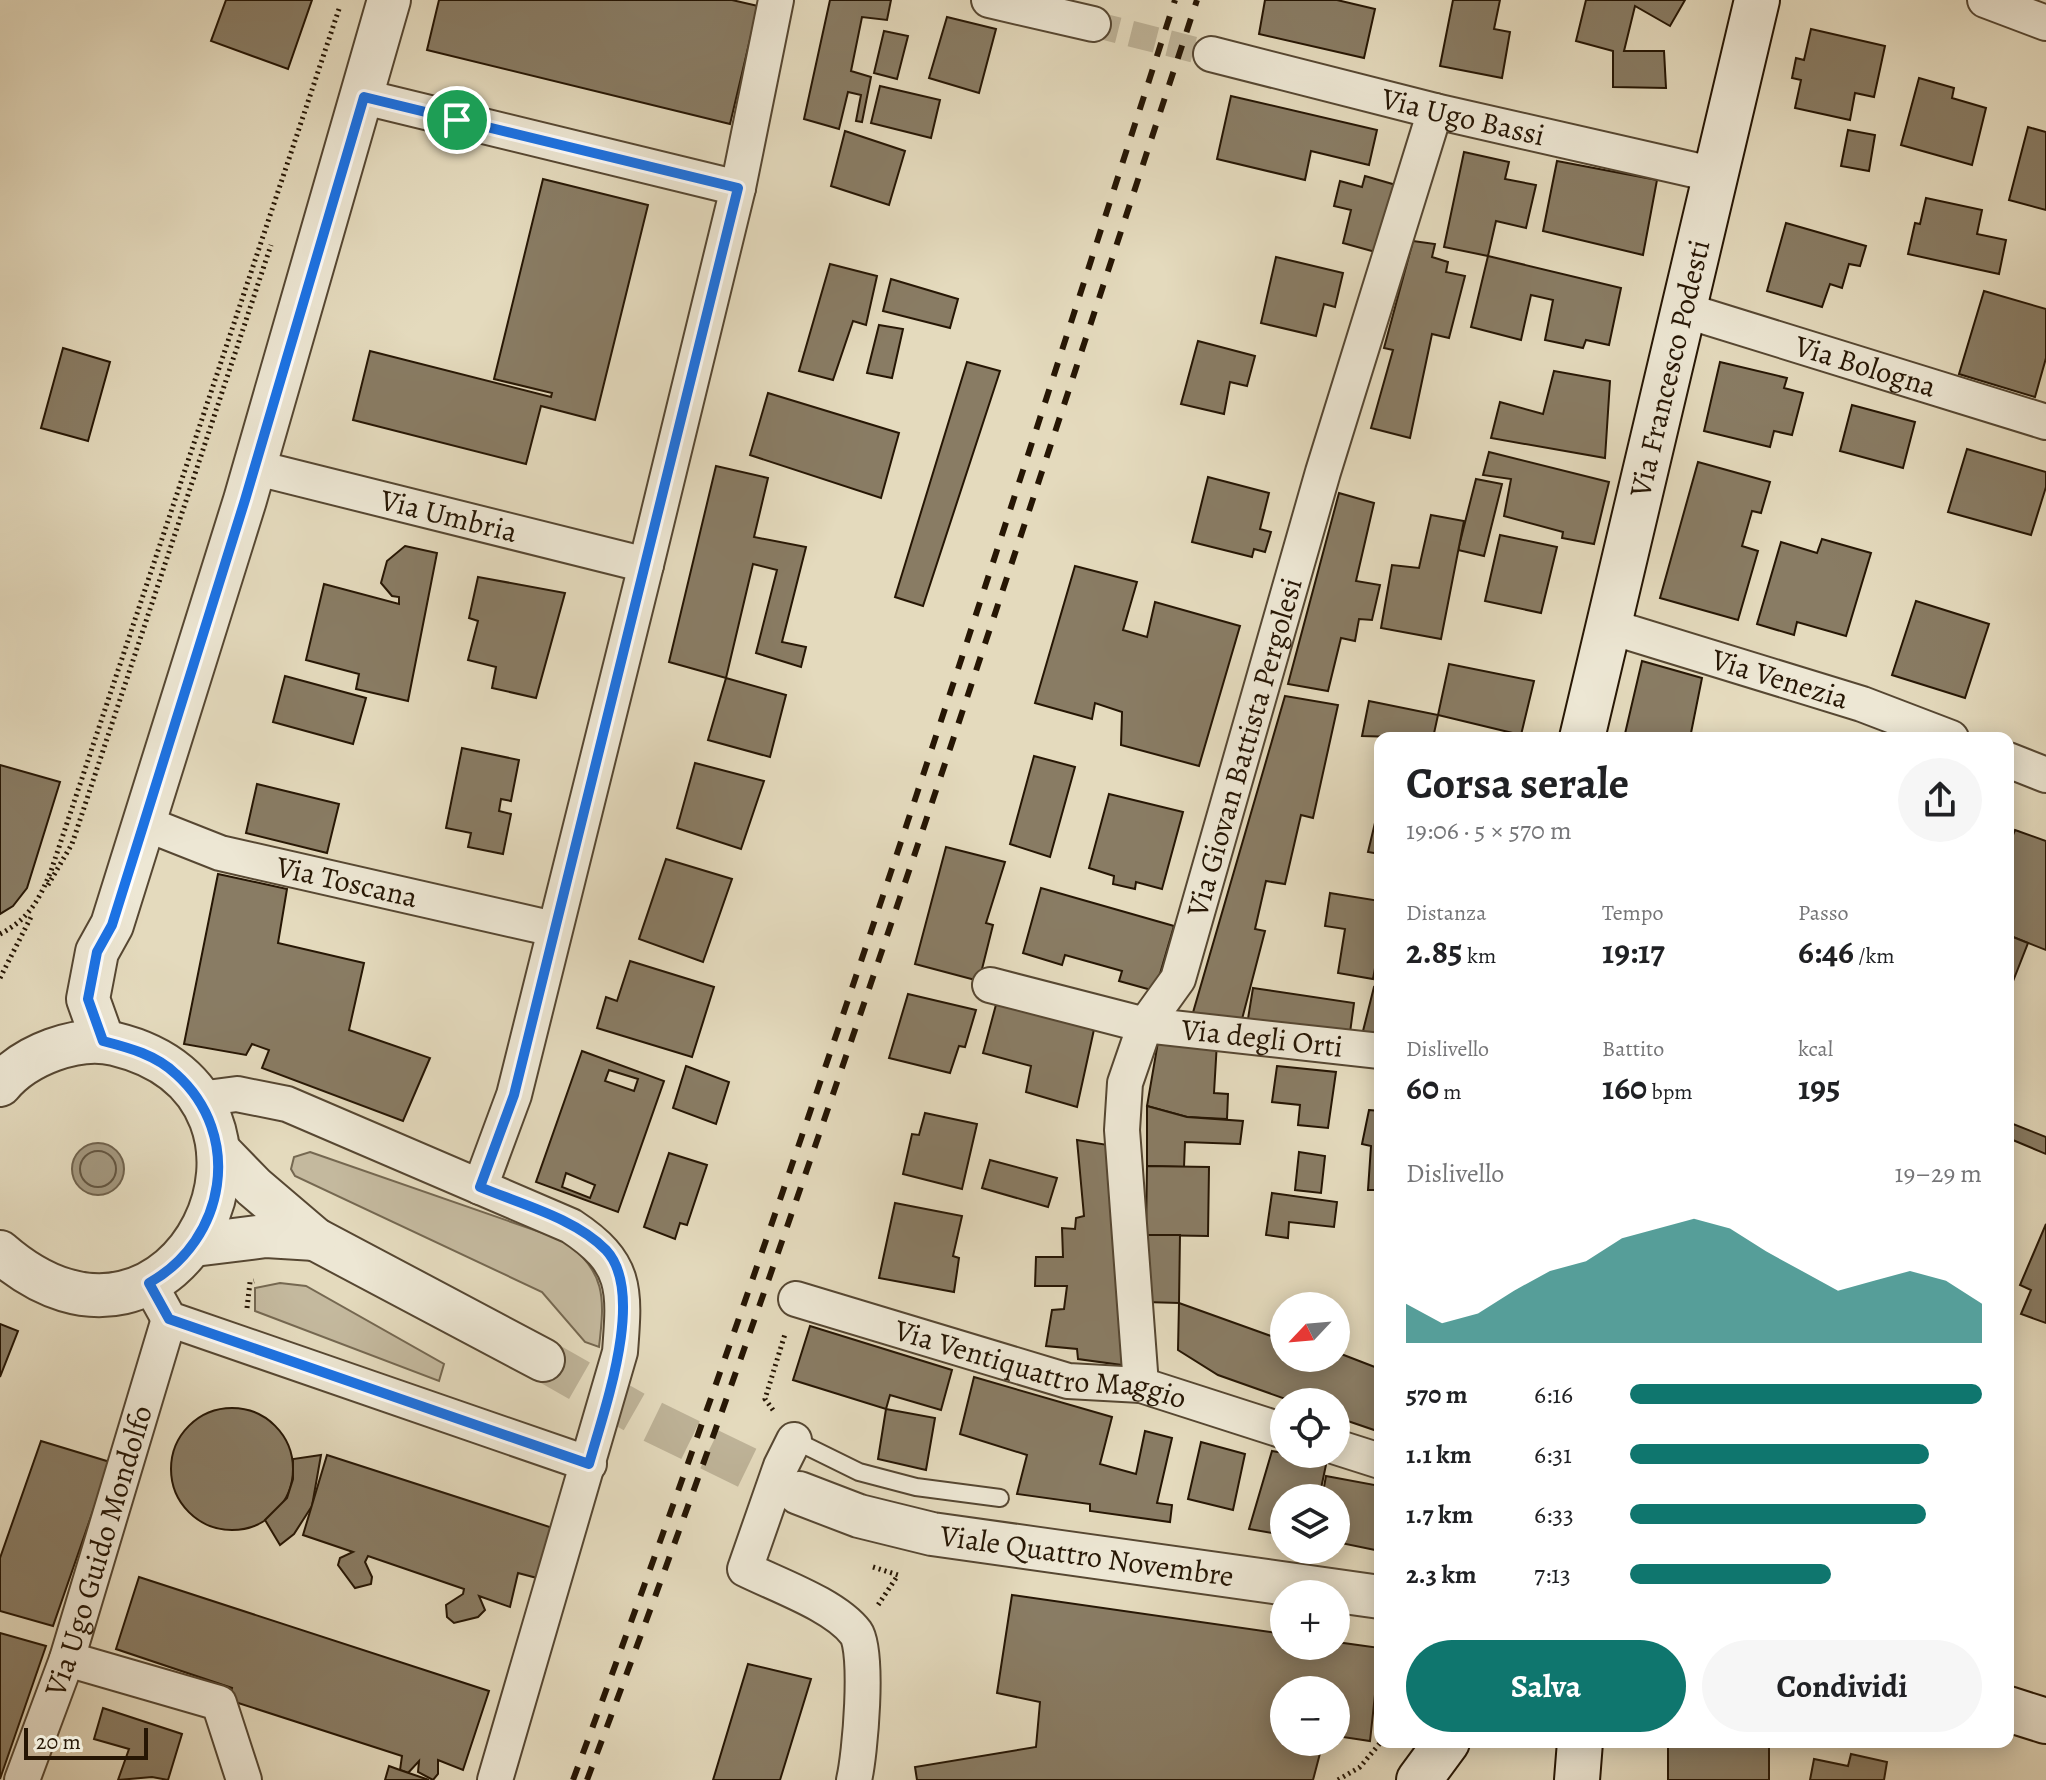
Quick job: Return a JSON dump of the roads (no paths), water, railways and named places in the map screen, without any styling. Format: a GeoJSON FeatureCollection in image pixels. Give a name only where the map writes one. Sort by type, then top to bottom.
{"type":"FeatureCollection","features":[{"type":"Feature","properties":{"kind":"main road","name":"Via Francesco Podesti"},"geometry":{"type":"LineString","coordinates":[[1583,732],[1757,0]]}},
{"type":"Feature","properties":{"kind":"main road"},"geometry":{"type":"LineString","coordinates":[[2014,1711],[2046,1721]]}},
{"type":"Feature","properties":{"kind":"main road"},"geometry":{"type":"LineString","coordinates":[[1419,1780],[1445,1748]]}},
{"type":"Feature","properties":{"kind":"main road"},"geometry":{"type":"LineString","coordinates":[[1451,1748],[1456,1780]]}},
{"type":"Feature","properties":{"kind":"main road"},"geometry":{"type":"LineString","coordinates":[[1577,1780],[1580,1748]]}},
{"type":"Feature","properties":{"kind":"street"},"geometry":{"type":"LineString","coordinates":[[103,1041],[88,999],[97,952],[112,925],[144,823],[364,97],[389,0]]}},
{"type":"Feature","properties":{"kind":"street"},"geometry":{"type":"LineString","coordinates":[[480,1187],[514,1095],[738,188],[776,0]]}},
{"type":"Feature","properties":{"kind":"street"},"geometry":{"type":"LineString","coordinates":[[989,0],[1093,24]]}},
{"type":"Feature","properties":{"kind":"street"},"geometry":{"type":"LineString","coordinates":[[1985,0],[2046,23]]}},
{"type":"Feature","properties":{"kind":"street","name":"Via Ugo Bassi"},"geometry":{"type":"LineString","coordinates":[[1211,54],[1435,111],[1716,175]]}},
{"type":"Feature","properties":{"kind":"street"},"geometry":{"type":"LineString","coordinates":[[364,97],[738,188]]}},
{"type":"Feature","properties":{"kind":"street","name":"Via Giovan Battista Pergolesi"},"geometry":{"type":"LineString","coordinates":[[1141,1385],[1122,1130],[1125,1083],[1145,1025],[1178,979],[1323,472],[1435,111]]}},
{"type":"Feature","properties":{"kind":"street","name":"Via Bologna"},"geometry":{"type":"LineString","coordinates":[[1684,310],[2046,422]]}},
{"type":"Feature","properties":{"kind":"street","name":"Via Umbria"},"geometry":{"type":"LineString","coordinates":[[253,467],[646,565]]}},
{"type":"Feature","properties":{"kind":"street","name":"Via Venezia"},"geometry":{"type":"LineString","coordinates":[[1608,626],[1862,704],[1935,732]]}},
{"type":"Feature","properties":{"kind":"street"},"geometry":{"type":"LineString","coordinates":[[2014,762],[2046,775]]}},
{"type":"Feature","properties":{"kind":"street","name":"Via Toscana"},"geometry":{"type":"LineString","coordinates":[[144,823],[220,853],[554,929]]}},
{"type":"Feature","properties":{"kind":"street","name":"Via degli Orti"},"geometry":{"type":"LineString","coordinates":[[990,985],[1145,1025],[1374,1050]]}},
{"type":"Feature","properties":{"kind":"street"},"geometry":{"type":"LineString","coordinates":[[0,1085],[24,1063],[64,1046],[103,1041],[148,1054],[176,1073],[199,1099],[212,1124],[218,1150],[218,1187],[212,1209],[194,1245],[164,1274],[149,1283],[98,1295],[61,1290],[26,1275],[0,1252]]}},
{"type":"Feature","properties":{"kind":"street"},"geometry":{"type":"LineString","coordinates":[[199,1099],[237,1094],[287,1104],[571,1226],[606,1250],[615,1265],[621,1293],[620,1352],[495,1780]]}},
{"type":"Feature","properties":{"kind":"street"},"geometry":{"type":"LineString","coordinates":[[218,1150],[254,1187],[315,1239],[543,1360]]}},
{"type":"Feature","properties":{"kind":"street"},"geometry":{"type":"LineString","coordinates":[[194,1245],[266,1236],[315,1239]]}},
{"type":"Feature","properties":{"kind":"street"},"geometry":{"type":"LineString","coordinates":[[149,1283],[169,1319],[589,1464]]}},
{"type":"Feature","properties":{"kind":"street","name":"Via Ventiquattro Maggio"},"geometry":{"type":"LineString","coordinates":[[796,1299],[1068,1381],[1141,1385],[1270,1426]]}},
{"type":"Feature","properties":{"kind":"street","name":"Via Ugo Guido Mondolfo"},"geometry":{"type":"LineString","coordinates":[[22,1780],[67,1659],[169,1319]]}},
{"type":"Feature","properties":{"kind":"street"},"geometry":{"type":"LineString","coordinates":[[794,1440],[781,1466],[745,1569],[840,1617],[859,1636],[862,1703],[854,1780]]}},
{"type":"Feature","properties":{"kind":"street"},"geometry":{"type":"LineString","coordinates":[[1350,1451],[1374,1459]]}},
{"type":"Feature","properties":{"kind":"street","name":"Viale Quattro Novembre"},"geometry":{"type":"LineString","coordinates":[[799,1493],[859,1516],[932,1534],[1374,1596]]}},
{"type":"Feature","properties":{"kind":"street"},"geometry":{"type":"LineString","coordinates":[[67,1659],[219,1703],[244,1780]]}},
{"type":"Feature","properties":{"kind":"lane"},"geometry":{"type":"LineString","coordinates":[[794,1440],[859,1472],[916,1487],[1000,1498]]}},
{"type":"Feature","properties":{"kind":"water"},"geometry":{"type":"Polygon","coordinates":[[[98,1143],[117,1150],[124,1169],[117,1188],[98,1195],[79,1188],[72,1169],[79,1150],[98,1143]]]}},
{"type":"Feature","properties":{"kind":"tunnel"},"geometry":{"type":"LineString","coordinates":[[1093,24],[1211,54]]}},
{"type":"Feature","properties":{"kind":"tunnel"},"geometry":{"type":"LineString","coordinates":[[543,1360],[641,1416],[799,1493]]}},
{"type":"Feature","properties":{"kind":"railway"},"geometry":{"type":"LineString","coordinates":[[573,1780],[809,1116],[958,670],[1175,0]]}},
{"type":"Feature","properties":{"kind":"railway"},"geometry":{"type":"LineString","coordinates":[[587,1780],[669,1559],[825,1116],[1197,0]]}}]}
